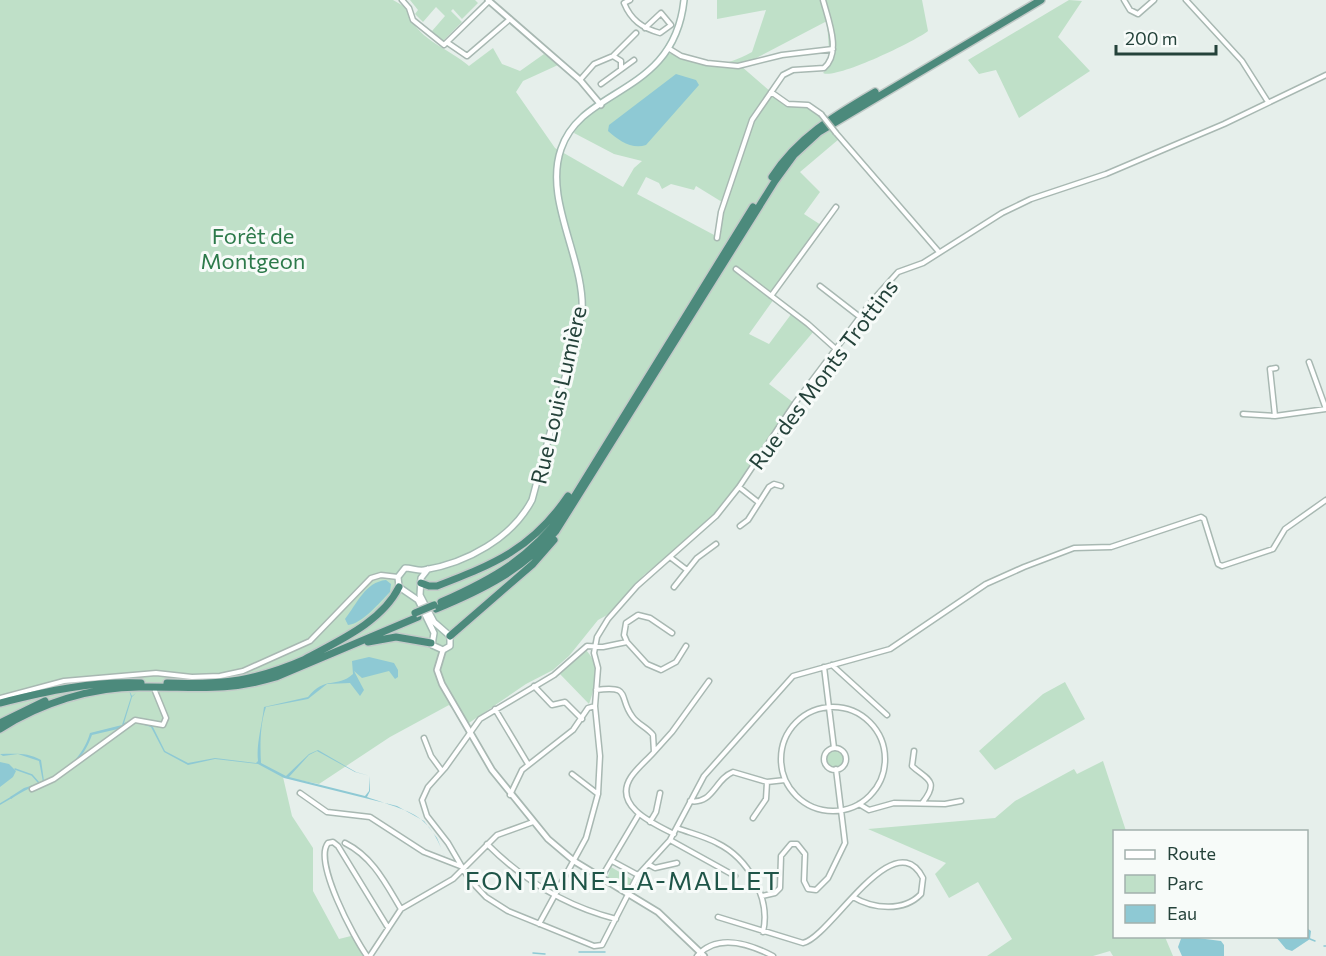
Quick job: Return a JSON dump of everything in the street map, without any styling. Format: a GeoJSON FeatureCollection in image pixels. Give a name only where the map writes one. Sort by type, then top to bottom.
{"type":"FeatureCollection","features":[{"type":"Feature","properties":{"kind":"highway"},"geometry":{"type":"LineString","coordinates":[[435,607],[496,576],[533,549],[566,510],[774,175],[804,138],[840,112],[1033,0]]}},
{"type":"Feature","properties":{"kind":"highway"},"geometry":{"type":"LineString","coordinates":[[0,729],[42,708],[78,695],[138,687],[197,690],[236,687],[276,677],[495,583],[528,560],[556,531],[775,181],[794,155],[819,132],[843,116],[1041,0]]}},
{"type":"Feature","properties":{"kind":"highway"},"geometry":{"type":"LineString","coordinates":[[420,583],[437,586],[496,563],[519,548],[543,528],[561,507],[614,430]]}},
{"type":"Feature","properties":{"kind":"highway"},"geometry":{"type":"LineString","coordinates":[[450,636],[533,564],[548,548],[572,514],[599,464]]}},
{"type":"Feature","properties":{"kind":"highway"},"geometry":{"type":"LineString","coordinates":[[304,660],[366,623],[388,603],[399,587]]}},
{"type":"Feature","properties":{"kind":"highway"},"geometry":{"type":"LineString","coordinates":[[0,703],[67,687],[113,682],[225,684],[263,676],[417,615]]}},
{"type":"Feature","properties":{"kind":"highway"},"geometry":{"type":"LineString","coordinates":[[314,661],[385,637],[414,638],[433,645]]}},
{"type":"Feature","properties":{"kind":"highway"},"geometry":{"type":"LineString","coordinates":[[0,723],[42,702],[81,690],[116,684],[147,683]]}},
{"type":"Feature","properties":{"kind":"main road","name":"Rue Louis Lumière"},"geometry":{"type":"LineString","coordinates":[[417,570],[428,569],[483,549],[505,535],[526,512],[538,488],[548,438],[578,332],[582,307],[578,273],[557,183],[561,148],[580,119],[642,77],[668,48],[679,24],[684,0]]}},
{"type":"Feature","properties":{"kind":"main road"},"geometry":{"type":"LineString","coordinates":[[405,568],[417,570],[420,583],[420,596],[440,630],[450,636],[451,643],[443,650],[433,645],[434,633],[418,600],[410,592],[399,587],[398,577],[405,568]]}},
{"type":"Feature","properties":{"kind":"main road"},"geometry":{"type":"LineString","coordinates":[[410,592],[420,583],[428,569]]}},
{"type":"Feature","properties":{"kind":"main road"},"geometry":{"type":"LineString","coordinates":[[434,633],[440,630]]}},
{"type":"Feature","properties":{"kind":"street"},"geometry":{"type":"LineString","coordinates":[[402,0],[409,8],[413,20],[439,44],[444,45],[488,0],[580,80],[601,105]]}},
{"type":"Feature","properties":{"kind":"street"},"geometry":{"type":"LineString","coordinates":[[630,0],[624,3],[629,15],[645,28],[660,33],[672,25],[661,14],[645,28]]}},
{"type":"Feature","properties":{"kind":"street"},"geometry":{"type":"LineString","coordinates":[[717,238],[721,212],[746,134],[778,80],[787,72],[828,66],[833,49],[823,0]]}},
{"type":"Feature","properties":{"kind":"street"},"geometry":{"type":"LineString","coordinates":[[1124,0],[1130,10],[1137,14],[1154,0]]}},
{"type":"Feature","properties":{"kind":"street"},"geometry":{"type":"LineString","coordinates":[[1186,0],[1242,61],[1268,102]]}},
{"type":"Feature","properties":{"kind":"street"},"geometry":{"type":"LineString","coordinates":[[448,43],[467,56],[510,19]]}},
{"type":"Feature","properties":{"kind":"street"},"geometry":{"type":"LineString","coordinates":[[580,80],[594,64],[613,56],[636,33]]}},
{"type":"Feature","properties":{"kind":"street"},"geometry":{"type":"LineString","coordinates":[[668,48],[681,56],[707,63],[738,66],[782,55],[833,49]]}},
{"type":"Feature","properties":{"kind":"street"},"geometry":{"type":"LineString","coordinates":[[613,56],[621,61],[621,69]]}},
{"type":"Feature","properties":{"kind":"street"},"geometry":{"type":"LineString","coordinates":[[601,84],[634,60]]}},
{"type":"Feature","properties":{"kind":"street","name":"Rue des Monts Trottins"},"geometry":{"type":"LineString","coordinates":[[595,646],[597,637],[608,619],[637,586],[704,528],[739,487],[795,403],[860,317],[898,272],[918,266],[1002,213],[1031,199],[1106,174],[1326,75]]}},
{"type":"Feature","properties":{"kind":"street"},"geometry":{"type":"LineString","coordinates":[[771,92],[788,104],[808,105],[821,114],[939,252]]}},
{"type":"Feature","properties":{"kind":"street"},"geometry":{"type":"LineString","coordinates":[[771,296],[836,207]]}},
{"type":"Feature","properties":{"kind":"street"},"geometry":{"type":"LineString","coordinates":[[736,269],[837,350]]}},
{"type":"Feature","properties":{"kind":"street"},"geometry":{"type":"LineString","coordinates":[[820,286],[860,317]]}},
{"type":"Feature","properties":{"kind":"street"},"geometry":{"type":"LineString","coordinates":[[1243,414],[1275,416],[1326,409],[1310,363]]}},
{"type":"Feature","properties":{"kind":"street"},"geometry":{"type":"LineString","coordinates":[[1275,416],[1270,369],[1276,368]]}},
{"type":"Feature","properties":{"kind":"street"},"geometry":{"type":"LineString","coordinates":[[740,526],[748,520],[769,487],[774,484],[782,486]]}},
{"type":"Feature","properties":{"kind":"street"},"geometry":{"type":"LineString","coordinates":[[739,487],[758,502]]}},
{"type":"Feature","properties":{"kind":"street"},"geometry":{"type":"LineString","coordinates":[[627,642],[603,647],[585,646],[560,671],[480,719],[426,790],[423,805],[427,816],[448,843],[476,888],[491,901],[539,924],[598,946],[605,943],[638,876],[674,834],[704,776],[717,758],[755,720],[793,676],[882,652],[897,645],[986,584],[1074,548],[1111,547],[1201,517],[1204,519],[1220,565],[1273,549],[1285,529],[1326,500]]}},
{"type":"Feature","properties":{"kind":"street"},"geometry":{"type":"LineString","coordinates":[[674,587],[697,558],[716,544]]}},
{"type":"Feature","properties":{"kind":"street"},"geometry":{"type":"LineString","coordinates":[[670,557],[687,570]]}},
{"type":"Feature","properties":{"kind":"street"},"geometry":{"type":"LineString","coordinates":[[0,698],[64,681],[156,673],[202,677],[243,671],[310,641],[371,578],[381,575],[398,577]]}},
{"type":"Feature","properties":{"kind":"street"},"geometry":{"type":"LineString","coordinates":[[672,633],[650,618],[638,615],[626,623],[624,634],[627,642],[647,664],[661,670],[676,662],[686,646]]}},
{"type":"Feature","properties":{"kind":"street"},"geometry":{"type":"LineString","coordinates":[[433,645],[438,661],[439,679],[469,732],[510,795],[533,822],[574,861],[658,912],[701,955],[718,944],[733,943],[773,956]]}},
{"type":"Feature","properties":{"kind":"street"},"geometry":{"type":"LineString","coordinates":[[539,924],[586,838],[598,794],[600,756],[595,706],[598,668],[594,657],[595,646]]}},
{"type":"Feature","properties":{"kind":"street"},"geometry":{"type":"LineString","coordinates":[[438,661],[443,650]]}},
{"type":"Feature","properties":{"kind":"street"},"geometry":{"type":"LineString","coordinates":[[832,665],[887,715]]}},
{"type":"Feature","properties":{"kind":"street"},"geometry":{"type":"LineString","coordinates":[[824,668],[834,748]]}},
{"type":"Feature","properties":{"kind":"street"},"geometry":{"type":"LineString","coordinates":[[155,678],[156,673]]}},
{"type":"Feature","properties":{"kind":"street"},"geometry":{"type":"LineString","coordinates":[[674,834],[639,814],[629,802],[628,785],[709,681]]}},
{"type":"Feature","properties":{"kind":"street"},"geometry":{"type":"LineString","coordinates":[[534,686],[552,705],[565,702],[582,719]]}},
{"type":"Feature","properties":{"kind":"street"},"geometry":{"type":"LineString","coordinates":[[596,690],[608,688],[620,691],[627,699],[631,716],[650,731],[655,739],[654,752]]}},
{"type":"Feature","properties":{"kind":"street"},"geometry":{"type":"LineString","coordinates":[[32,789],[54,779],[134,721],[159,726],[166,722],[155,691]]}},
{"type":"Feature","properties":{"kind":"street"},"geometry":{"type":"LineString","coordinates":[[510,795],[518,776],[528,764],[566,736],[582,719],[588,708],[595,706]]}},
{"type":"Feature","properties":{"kind":"street"},"geometry":{"type":"LineString","coordinates":[[828,707],[851,710],[862,716],[878,732],[885,755],[881,778],[868,797],[859,804],[841,811],[814,808],[797,796],[785,780],[781,752],[788,733],[802,717],[828,707]]}},
{"type":"Feature","properties":{"kind":"street"},"geometry":{"type":"LineString","coordinates":[[495,709],[528,764]]}},
{"type":"Feature","properties":{"kind":"street"},"geometry":{"type":"LineString","coordinates":[[424,738],[431,756],[442,771]]}},
{"type":"Feature","properties":{"kind":"street"},"geometry":{"type":"LineString","coordinates":[[655,739],[664,741]]}},
{"type":"Feature","properties":{"kind":"street"},"geometry":{"type":"LineString","coordinates":[[834,748],[842,750],[845,756],[845,763],[836,769],[827,766],[824,759],[826,752],[834,748]]}},
{"type":"Feature","properties":{"kind":"street"},"geometry":{"type":"LineString","coordinates":[[914,751],[912,766],[926,775],[930,781],[930,792],[923,802]]}},
{"type":"Feature","properties":{"kind":"street"},"geometry":{"type":"LineString","coordinates":[[762,896],[775,893],[780,888],[781,856],[791,844],[797,844],[806,854],[804,881],[807,889],[816,890],[825,884],[845,843],[836,769]]}},
{"type":"Feature","properties":{"kind":"street"},"geometry":{"type":"LineString","coordinates":[[690,801],[707,798],[725,776],[733,772],[767,782],[785,780]]}},
{"type":"Feature","properties":{"kind":"street"},"geometry":{"type":"LineString","coordinates":[[572,774],[598,794]]}},
{"type":"Feature","properties":{"kind":"street"},"geometry":{"type":"LineString","coordinates":[[753,818],[766,799],[767,782]]}},
{"type":"Feature","properties":{"kind":"street"},"geometry":{"type":"LineString","coordinates":[[650,822],[656,812],[660,793]]}},
{"type":"Feature","properties":{"kind":"street"},"geometry":{"type":"LineString","coordinates":[[300,794],[327,812],[370,817],[424,852],[462,868]]}},
{"type":"Feature","properties":{"kind":"street"},"geometry":{"type":"LineString","coordinates":[[859,804],[869,810],[894,803],[945,804],[961,801]]}},
{"type":"Feature","properties":{"kind":"street"},"geometry":{"type":"LineString","coordinates":[[601,878],[639,814]]}},
{"type":"Feature","properties":{"kind":"street"},"geometry":{"type":"LineString","coordinates":[[387,926],[338,846],[333,842],[328,843],[324,850],[332,890],[368,956],[401,909],[451,881],[487,844],[506,831],[533,822]]}},
{"type":"Feature","properties":{"kind":"street"},"geometry":{"type":"LineString","coordinates":[[677,828],[727,849],[746,868],[762,896],[763,932]]}},
{"type":"Feature","properties":{"kind":"street"},"geometry":{"type":"LineString","coordinates":[[670,840],[735,876]]}},
{"type":"Feature","properties":{"kind":"street"},"geometry":{"type":"LineString","coordinates":[[345,843],[364,855],[373,865],[401,909]]}},
{"type":"Feature","properties":{"kind":"street"},"geometry":{"type":"LineString","coordinates":[[487,844],[527,879],[554,896],[585,910],[617,919]]}},
{"type":"Feature","properties":{"kind":"street"},"geometry":{"type":"LineString","coordinates":[[612,861],[638,876]]}},
{"type":"Feature","properties":{"kind":"street"},"geometry":{"type":"LineString","coordinates":[[648,864],[655,868],[677,863]]}},
{"type":"Feature","properties":{"kind":"street"},"geometry":{"type":"LineString","coordinates":[[718,917],[796,943],[808,942],[816,938],[853,897],[875,874],[889,866],[906,863],[912,865],[923,878],[921,894],[908,903],[884,907],[867,904],[853,897]]}},
{"type":"Feature","properties":{"kind":"green space","name":"Forêt de Montgeon"},"geometry":{"type":"Polygon","coordinates":[[[0,0],[393,0],[407,8],[411,19],[432,42],[469,66],[493,48],[502,64],[520,71],[544,54],[558,65],[523,81],[516,92],[555,148],[623,187],[634,168],[642,161],[614,154],[574,133],[580,122],[652,72],[668,53],[710,64],[719,64],[752,52],[766,10],[717,19],[717,0],[922,0],[928,31],[893,51],[843,71],[823,73],[830,65],[827,21],[741,66],[786,105],[811,108],[839,139],[800,172],[820,192],[804,214],[821,225],[770,296],[774,299],[749,334],[769,344],[792,313],[814,331],[769,384],[794,403],[735,490],[704,527],[644,575],[609,614],[598,620],[569,656],[553,670],[526,684],[466,725],[449,705],[390,737],[319,784],[283,777],[292,816],[313,848],[313,891],[339,939],[351,936],[365,956],[0,956],[0,0]],[[646,177],[637,194],[716,236],[722,202],[696,186],[694,190],[671,184],[662,189],[659,183],[646,177]]]}},
{"type":"Feature","properties":{"kind":"green space"},"geometry":{"type":"Polygon","coordinates":[[[410,0],[475,0],[478,3],[462,19],[453,9],[451,11],[462,22],[443,41],[432,31],[445,16],[436,7],[423,22],[415,14],[418,10],[410,0]]]}},
{"type":"Feature","properties":{"kind":"green space"},"geometry":{"type":"Polygon","coordinates":[[[1069,0],[1082,1],[1058,37],[1090,71],[1019,118],[996,70],[979,74],[968,60],[1069,0]]]}},
{"type":"Feature","properties":{"kind":"green space"},"geometry":{"type":"Polygon","coordinates":[[[585,649],[593,662],[596,675],[589,704],[559,673],[585,649]]]}},
{"type":"Feature","properties":{"kind":"green space"},"geometry":{"type":"Polygon","coordinates":[[[1065,682],[1085,719],[995,770],[979,751],[1043,694],[1065,682]]]}},
{"type":"Feature","properties":{"kind":"green space"},"geometry":{"type":"Polygon","coordinates":[[[835,748],[842,751],[845,758],[842,765],[835,768],[828,765],[825,758],[828,751],[835,748]]]}},
{"type":"Feature","properties":{"kind":"green space"},"geometry":{"type":"Polygon","coordinates":[[[1103,761],[1126,830],[1113,830],[1113,938],[1165,938],[1173,956],[1113,956],[1110,951],[1093,956],[987,956],[1012,939],[978,882],[949,898],[935,874],[946,863],[868,829],[995,818],[1015,801],[1074,769],[1077,774],[1103,761]]]}},
{"type":"Feature","properties":{"kind":"green space"},"geometry":{"type":"Polygon","coordinates":[[[611,867],[633,880],[628,889],[607,879],[611,867]]]}},
{"type":"Feature","properties":{"kind":"water"},"geometry":{"type":"Polygon","coordinates":[[[676,74],[696,80],[699,85],[646,145],[630,145],[608,131],[609,125],[676,74]]]}},
{"type":"Feature","properties":{"kind":"water"},"geometry":{"type":"Polygon","coordinates":[[[386,580],[391,584],[390,592],[365,617],[348,625],[345,619],[367,589],[386,580]]]}},
{"type":"Feature","properties":{"kind":"water"},"geometry":{"type":"Polygon","coordinates":[[[369,657],[394,663],[398,670],[398,677],[395,679],[389,671],[362,678],[354,671],[364,690],[360,696],[350,683],[327,684],[308,699],[266,707],[262,728],[261,763],[286,776],[309,754],[318,750],[356,772],[370,776],[370,791],[367,797],[384,803],[284,778],[258,764],[215,759],[188,765],[164,752],[151,727],[134,722],[152,725],[165,751],[188,763],[215,758],[256,763],[264,707],[308,697],[320,686],[347,678],[353,674],[352,661],[369,657]],[[317,751],[309,755],[289,777],[365,796],[369,791],[370,776],[355,772],[317,751]]]}},
{"type":"Feature","properties":{"kind":"water"},"geometry":{"type":"Polygon","coordinates":[[[129,690],[132,696],[136,693],[132,697],[124,723],[134,720],[122,728],[92,735],[77,760],[68,769],[53,777],[67,768],[79,755],[90,733],[122,725],[131,697],[129,690]]]}},
{"type":"Feature","properties":{"kind":"water"},"geometry":{"type":"Polygon","coordinates":[[[18,754],[41,760],[44,781],[50,779],[11,799],[10,797],[24,788],[43,782],[39,761],[18,754]]]}},
{"type":"Feature","properties":{"kind":"water"},"geometry":{"type":"Polygon","coordinates":[[[0,762],[9,764],[16,771],[13,777],[0,787],[0,762]]]}},
{"type":"Feature","properties":{"kind":"water"},"geometry":{"type":"Polygon","coordinates":[[[1308,929],[1311,931],[1310,939],[1292,951],[1286,949],[1277,938],[1308,938],[1308,929]]]}},
{"type":"Feature","properties":{"kind":"water"},"geometry":{"type":"Polygon","coordinates":[[[1181,938],[1221,941],[1224,945],[1224,956],[1182,956],[1178,947],[1181,938]]]}},
{"type":"Feature","properties":{"kind":"waterway"},"geometry":{"type":"LineString","coordinates":[[15,769],[32,775],[39,783]]}},
{"type":"Feature","properties":{"kind":"waterway"},"geometry":{"type":"LineString","coordinates":[[0,804],[12,797]]}},
{"type":"Feature","properties":{"kind":"waterway"},"geometry":{"type":"LineString","coordinates":[[1310,939],[1315,941]]}},
{"type":"Feature","properties":{"kind":"waterway"},"geometry":{"type":"LineString","coordinates":[[579,952],[605,952]]}},
{"type":"Feature","properties":{"kind":"waterway"},"geometry":{"type":"LineString","coordinates":[[533,953],[545,954]]}},
{"type":"Feature","properties":{"kind":"district","name":"FONTAINE-LA-MALLET"},"geometry":{"type":"Point","coordinates":[623,879]}}]}
